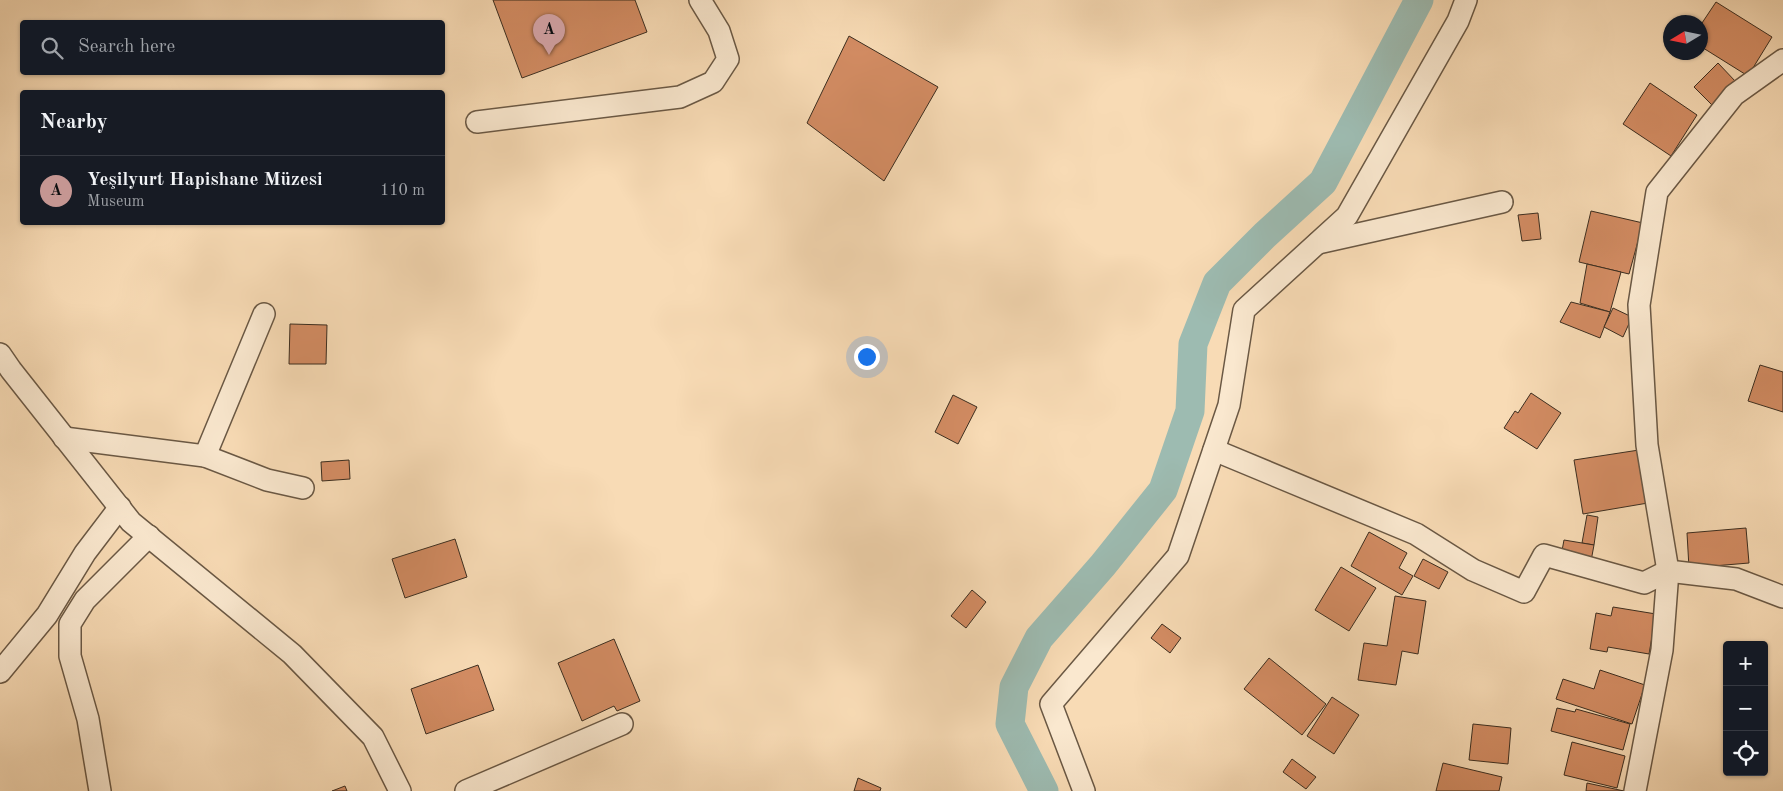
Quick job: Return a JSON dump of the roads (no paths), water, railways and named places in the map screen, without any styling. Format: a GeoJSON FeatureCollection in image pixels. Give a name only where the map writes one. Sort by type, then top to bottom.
{"type":"FeatureCollection","features":[{"type":"Feature","properties":{"kind":"street"},"geometry":{"type":"LineString","coordinates":[[477,122],[680,97],[713,82],[728,59],[719,31],[700,0]]}},
{"type":"Feature","properties":{"kind":"street"},"geometry":{"type":"LineString","coordinates":[[1084,791],[1051,704],[1178,556],[1229,405],[1244,310],[1347,216],[1458,21],[1466,0]]}},
{"type":"Feature","properties":{"kind":"street"},"geometry":{"type":"LineString","coordinates":[[1635,791],[1662,650],[1668,571],[1647,444],[1640,305],[1657,192],[1734,95],[1783,60]]}},
{"type":"Feature","properties":{"kind":"street"},"geometry":{"type":"LineString","coordinates":[[1318,243],[1502,202]]}},
{"type":"Feature","properties":{"kind":"street"},"geometry":{"type":"LineString","coordinates":[[205,456],[264,314]]}},
{"type":"Feature","properties":{"kind":"street"},"geometry":{"type":"LineString","coordinates":[[0,354],[131,522],[292,654],[373,737],[400,791]]}},
{"type":"Feature","properties":{"kind":"street"},"geometry":{"type":"LineString","coordinates":[[64,438],[205,456],[267,480],[303,488]]}},
{"type":"Feature","properties":{"kind":"street"},"geometry":{"type":"LineString","coordinates":[[1214,450],[1416,534],[1474,570],[1524,592],[1544,555],[1644,583],[1668,571],[1736,579],[1783,597]]}},
{"type":"Feature","properties":{"kind":"street"},"geometry":{"type":"LineString","coordinates":[[0,672],[47,615],[85,553],[120,507]]}},
{"type":"Feature","properties":{"kind":"street"},"geometry":{"type":"LineString","coordinates":[[100,791],[88,719],[70,656],[70,624],[85,600],[149,536]]}},
{"type":"Feature","properties":{"kind":"street"},"geometry":{"type":"LineString","coordinates":[[466,791],[622,724]]}},
{"type":"Feature","properties":{"kind":"waterway"},"geometry":{"type":"LineString","coordinates":[[1044,791],[1010,724],[1014,687],[1039,638],[1103,565],[1163,490],[1190,411],[1193,344],[1217,283],[1265,235],[1323,182],[1419,0]]}},
{"type":"Feature","properties":{"kind":"place","name":"Yeşilyurt Hapishane Müzesi"},"geometry":{"type":"Point","coordinates":[549,55]}}]}
